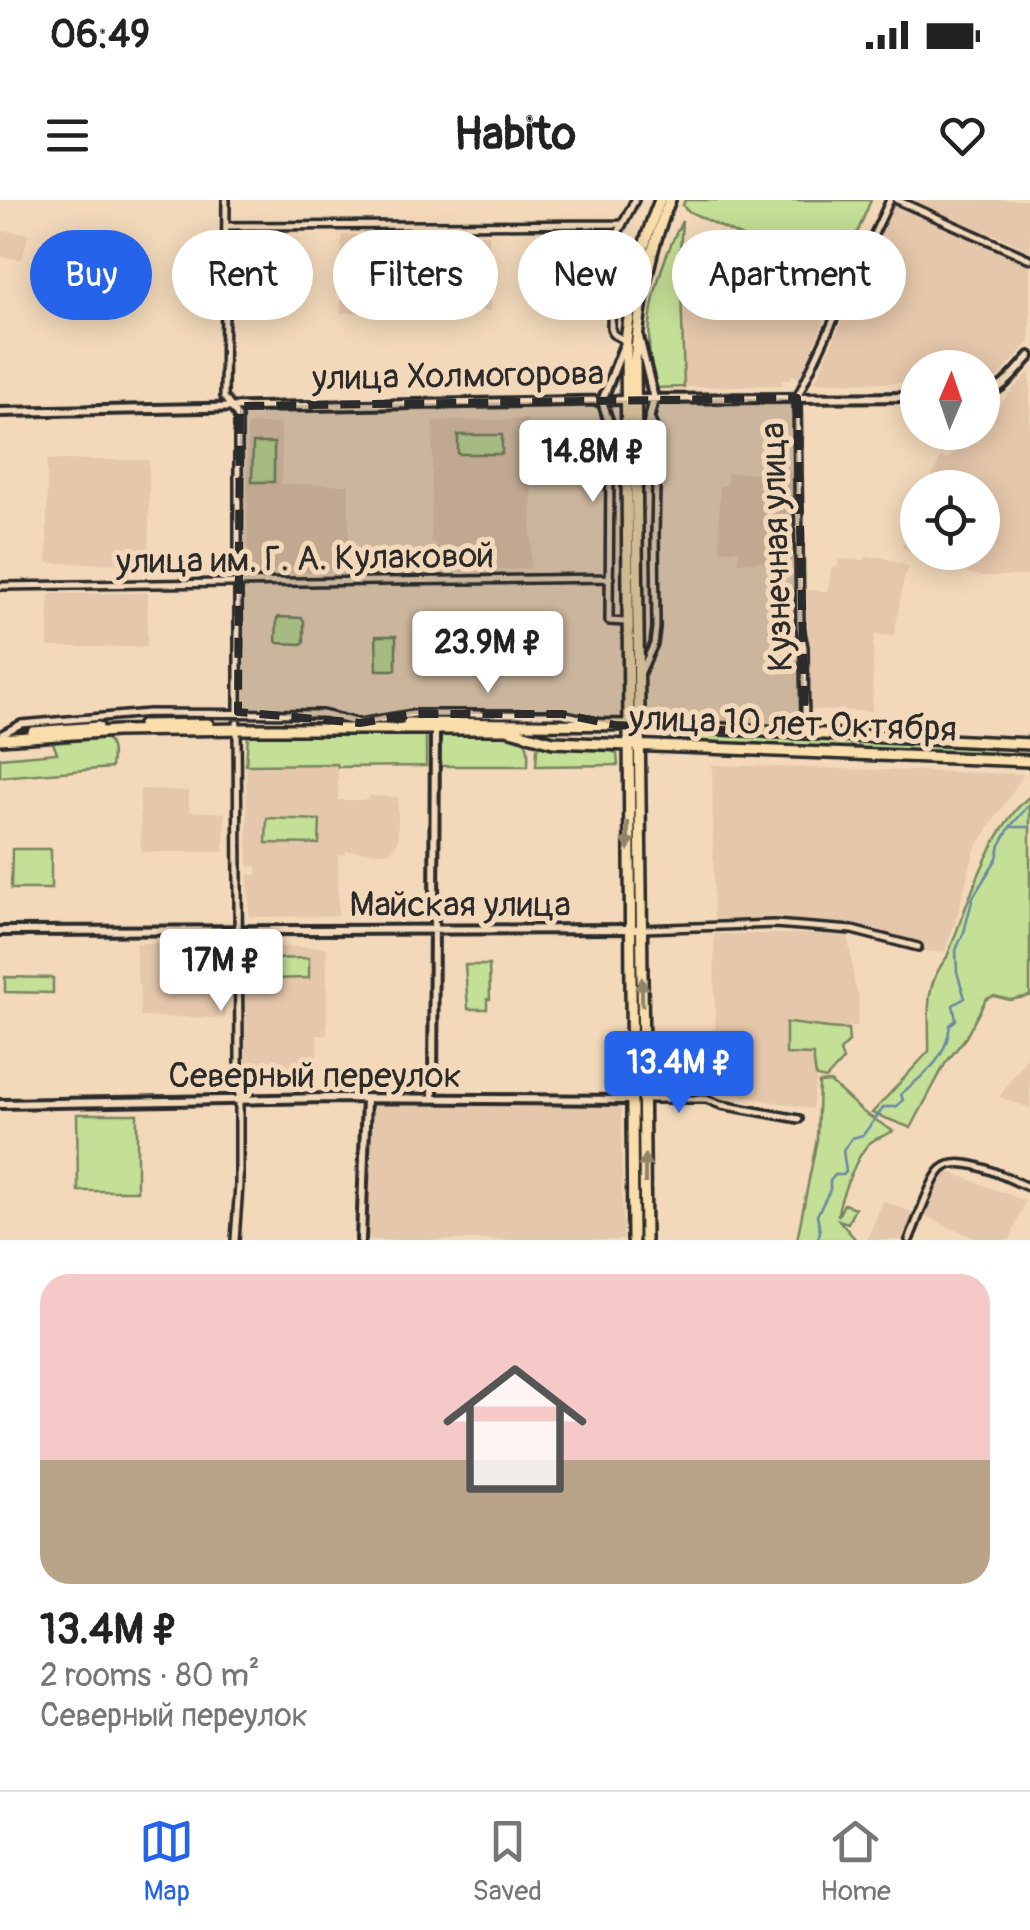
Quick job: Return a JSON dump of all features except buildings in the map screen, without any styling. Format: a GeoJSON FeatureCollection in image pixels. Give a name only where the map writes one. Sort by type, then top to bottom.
{"type":"FeatureCollection","features":[{"type":"Feature","properties":{"kind":"main road"},"geometry":{"type":"LineString","coordinates":[[633,725],[638,680],[626,340],[635,278],[660,200]]}},
{"type":"Feature","properties":{"kind":"main road"},"geometry":{"type":"LineString","coordinates":[[630,400],[650,258],[670,200]]}},
{"type":"Feature","properties":{"kind":"main road"},"geometry":{"type":"LineString","coordinates":[[631,473],[627,622],[633,725],[629,929],[632,1240]]}},
{"type":"Feature","properties":{"kind":"main road","name":"улица 10 лет Октября"},"geometry":{"type":"LineString","coordinates":[[237,722],[633,725],[1025,744]]}},
{"type":"Feature","properties":{"kind":"main road","name":"улица 10 лет Октября"},"geometry":{"type":"LineString","coordinates":[[1,736],[237,722],[360,723],[507,730],[553,742],[1024,760]]}},
{"type":"Feature","properties":{"kind":"main road"},"geometry":{"type":"LineString","coordinates":[[998,743],[998,759]]}},
{"type":"Feature","properties":{"kind":"main road"},"geometry":{"type":"LineString","coordinates":[[633,744],[642,956],[646,1240]]}},
{"type":"Feature","properties":{"kind":"main road"},"geometry":{"type":"LineString","coordinates":[[1024,760],[1016,752],[1025,744]]}},
{"type":"Feature","properties":{"kind":"main road"},"geometry":{"type":"LineString","coordinates":[[629,957],[636,952],[642,956]]}},
{"type":"Feature","properties":{"kind":"street"},"geometry":{"type":"LineString","coordinates":[[219,406],[224,397],[226,200]]}},
{"type":"Feature","properties":{"kind":"street"},"geometry":{"type":"LineString","coordinates":[[631,473],[602,401],[626,340],[613,334],[611,321],[614,256],[619,230],[634,200]]}},
{"type":"Feature","properties":{"kind":"street"},"geometry":{"type":"LineString","coordinates":[[894,200],[1030,259]]}},
{"type":"Feature","properties":{"kind":"street","name":"Кузнечная улица"},"geometry":{"type":"LineString","coordinates":[[806,734],[800,626],[797,398],[894,200]]}},
{"type":"Feature","properties":{"kind":"street"},"geometry":{"type":"LineString","coordinates":[[226,226],[624,224]]}},
{"type":"Feature","properties":{"kind":"street"},"geometry":{"type":"LineString","coordinates":[[631,473],[654,399],[637,331]]}},
{"type":"Feature","properties":{"kind":"street"},"geometry":{"type":"LineString","coordinates":[[1000,387],[1030,356]]}},
{"type":"Feature","properties":{"kind":"street"},"geometry":{"type":"LineString","coordinates":[[224,397],[236,406],[238,417],[239,1184],[235,1240]]}},
{"type":"Feature","properties":{"kind":"street","name":"улица Холмогорова"},"geometry":{"type":"LineString","coordinates":[[0,412],[900,397]]}},
{"type":"Feature","properties":{"kind":"street"},"geometry":{"type":"LineString","coordinates":[[638,680],[656,635],[657,434],[649,416]]}},
{"type":"Feature","properties":{"kind":"street"},"geometry":{"type":"LineString","coordinates":[[614,436],[610,621],[627,622]]}},
{"type":"Feature","properties":{"kind":"street"},"geometry":{"type":"LineString","coordinates":[[611,466],[631,473]]}},
{"type":"Feature","properties":{"kind":"street","name":"улица им. Г. А. Кулаковой"},"geometry":{"type":"LineString","coordinates":[[0,586],[610,578]]}},
{"type":"Feature","properties":{"kind":"street","name":"улица 10 лет Октября"},"geometry":{"type":"LineString","coordinates":[[1,736],[21,724],[149,713],[237,722]]}},
{"type":"Feature","properties":{"kind":"street","name":"улица 10 лет Октября"},"geometry":{"type":"LineString","coordinates":[[360,723],[412,714],[562,714],[615,725]]}},
{"type":"Feature","properties":{"kind":"street"},"geometry":{"type":"LineString","coordinates":[[433,1098],[435,726]]}},
{"type":"Feature","properties":{"kind":"street","name":"Майская улица"},"geometry":{"type":"LineString","coordinates":[[0,931],[629,929],[774,924],[852,930],[918,947]]}},
{"type":"Feature","properties":{"kind":"street","name":"Северный переулок"},"geometry":{"type":"LineString","coordinates":[[0,1104],[239,1098],[630,1100]]}},
{"type":"Feature","properties":{"kind":"street"},"geometry":{"type":"LineString","coordinates":[[361,1240],[366,1098]]}},
{"type":"Feature","properties":{"kind":"street"},"geometry":{"type":"LineString","coordinates":[[644,1098],[706,1099],[799,1119]]}},
{"type":"Feature","properties":{"kind":"street"},"geometry":{"type":"LineString","coordinates":[[909,1240],[936,1175],[944,1167],[957,1163],[979,1167],[1030,1188]]}},
{"type":"Feature","properties":{"kind":"highlighted area"},"geometry":{"type":"Polygon","coordinates":[[[797,398],[805,734],[615,725],[562,714],[413,714],[360,723],[238,712],[240,406],[797,398]]]}},
{"type":"Feature","properties":{"kind":"shaded area"},"geometry":{"type":"Polygon","coordinates":[[[911,200],[1030,200],[1030,251],[997,235],[977,231],[911,200]]]}},
{"type":"Feature","properties":{"kind":"shaded area"},"geometry":{"type":"Polygon","coordinates":[[[894,202],[1030,264],[1030,341],[1000,375],[1000,350],[900,350],[900,383],[815,382],[842,320],[906,320],[906,230],[882,230],[894,202]]]}},
{"type":"Feature","properties":{"kind":"shaded area"},"geometry":{"type":"Polygon","coordinates":[[[0,231],[29,233],[22,259],[0,257],[0,231]]]}},
{"type":"Feature","properties":{"kind":"shaded area"},"geometry":{"type":"Polygon","coordinates":[[[682,320],[825,320],[800,378],[792,375],[791,380],[782,380],[782,385],[684,387],[682,320]]]}},
{"type":"Feature","properties":{"kind":"shaded area"},"geometry":{"type":"Polygon","coordinates":[[[1030,371],[1030,576],[980,576],[959,570],[1000,570],[1000,470],[935,470],[941,457],[947,459],[957,450],[1000,450],[1000,404],[1030,371]]]}},
{"type":"Feature","properties":{"kind":"shaded area"},"geometry":{"type":"Polygon","coordinates":[[[528,419],[528,460],[532,466],[531,569],[436,571],[436,543],[431,542],[433,421],[528,419]]]}},
{"type":"Feature","properties":{"kind":"shaded area"},"geometry":{"type":"Polygon","coordinates":[[[249,424],[281,424],[282,484],[349,485],[349,572],[248,572],[249,424]]]}},
{"type":"Feature","properties":{"kind":"shaded area"},"geometry":{"type":"Polygon","coordinates":[[[47,460],[149,460],[149,564],[47,563],[47,460]]]}},
{"type":"Feature","properties":{"kind":"shaded area"},"geometry":{"type":"Polygon","coordinates":[[[792,472],[793,561],[738,562],[738,550],[720,550],[719,486],[726,485],[727,473],[792,472]]]}},
{"type":"Feature","properties":{"kind":"shaded area"},"geometry":{"type":"Polygon","coordinates":[[[882,557],[900,564],[900,570],[908,570],[894,636],[874,635],[872,711],[809,710],[806,590],[828,591],[831,569],[838,566],[838,559],[882,557]]]}},
{"type":"Feature","properties":{"kind":"shaded area"},"geometry":{"type":"Polygon","coordinates":[[[148,593],[147,647],[48,647],[49,594],[148,593]]]}},
{"type":"Feature","properties":{"kind":"shaded area"},"geometry":{"type":"Polygon","coordinates":[[[338,764],[338,800],[398,797],[398,842],[390,852],[346,851],[345,855],[338,855],[338,916],[249,917],[248,875],[257,875],[257,867],[248,866],[246,765],[338,764]]]}},
{"type":"Feature","properties":{"kind":"shaded area"},"geometry":{"type":"Polygon","coordinates":[[[712,765],[1024,774],[975,849],[944,953],[923,951],[923,942],[854,926],[714,923],[712,765]]]}},
{"type":"Feature","properties":{"kind":"shaded area"},"geometry":{"type":"Polygon","coordinates":[[[140,789],[189,791],[189,811],[225,813],[224,852],[141,852],[140,789]]]}},
{"type":"Feature","properties":{"kind":"shaded area"},"geometry":{"type":"Polygon","coordinates":[[[714,934],[848,934],[859,996],[857,1026],[827,1030],[786,1023],[813,1055],[816,1077],[812,1109],[716,1091],[714,934]]]}},
{"type":"Feature","properties":{"kind":"shaded area"},"geometry":{"type":"Polygon","coordinates":[[[135,943],[224,943],[225,1018],[140,1017],[135,943]]]}},
{"type":"Feature","properties":{"kind":"shaded area"},"geometry":{"type":"Polygon","coordinates":[[[245,947],[327,947],[327,1035],[317,1035],[317,1080],[246,1082],[245,947]]]}},
{"type":"Feature","properties":{"kind":"shaded area"},"geometry":{"type":"Polygon","coordinates":[[[1030,1053],[1030,1108],[999,1097],[1030,1053]]]}},
{"type":"Feature","properties":{"kind":"shaded area"},"geometry":{"type":"Polygon","coordinates":[[[377,1104],[621,1105],[623,1240],[369,1240],[371,1112],[377,1104]]]}},
{"type":"Feature","properties":{"kind":"shaded area"},"geometry":{"type":"Polygon","coordinates":[[[945,1170],[1025,1201],[1010,1240],[978,1240],[925,1216],[945,1170]]]}},
{"type":"Feature","properties":{"kind":"shaded area"},"geometry":{"type":"Polygon","coordinates":[[[883,1201],[914,1213],[903,1240],[867,1240],[883,1201]]]}},
{"type":"Feature","properties":{"kind":"green space"},"geometry":{"type":"Polygon","coordinates":[[[685,200],[871,200],[858,230],[728,230],[683,205],[685,200]]]}},
{"type":"Feature","properties":{"kind":"green space"},"geometry":{"type":"Polygon","coordinates":[[[672,245],[672,320],[682,320],[684,387],[655,388],[651,367],[650,324],[672,245]]]}},
{"type":"Feature","properties":{"kind":"green space"},"geometry":{"type":"Polygon","coordinates":[[[458,435],[502,435],[502,454],[458,454],[458,435]]]}},
{"type":"Feature","properties":{"kind":"green space"},"geometry":{"type":"Polygon","coordinates":[[[253,443],[274,443],[274,482],[252,482],[253,443]]]}},
{"type":"Feature","properties":{"kind":"green space"},"geometry":{"type":"Polygon","coordinates":[[[279,617],[302,618],[304,642],[276,641],[279,617]]]}},
{"type":"Feature","properties":{"kind":"green space"},"geometry":{"type":"Polygon","coordinates":[[[376,636],[396,636],[396,670],[377,670],[376,636]]]}},
{"type":"Feature","properties":{"kind":"green space"},"geometry":{"type":"Polygon","coordinates":[[[454,638],[491,638],[491,658],[454,658],[454,638]]]}},
{"type":"Feature","properties":{"kind":"green space"},"geometry":{"type":"Polygon","coordinates":[[[670,734],[851,741],[850,749],[670,742],[670,734]]]}},
{"type":"Feature","properties":{"kind":"green space"},"geometry":{"type":"Polygon","coordinates":[[[248,735],[422,735],[426,736],[426,766],[246,765],[248,735]]]}},
{"type":"Feature","properties":{"kind":"green space"},"geometry":{"type":"Polygon","coordinates":[[[446,735],[517,736],[527,745],[528,766],[437,766],[437,739],[446,735]]]}},
{"type":"Feature","properties":{"kind":"green space"},"geometry":{"type":"Polygon","coordinates":[[[105,738],[111,748],[111,768],[0,777],[0,758],[57,753],[53,743],[105,738]]]}},
{"type":"Feature","properties":{"kind":"green space"},"geometry":{"type":"Polygon","coordinates":[[[858,742],[994,747],[994,755],[858,749],[858,742]]]}},
{"type":"Feature","properties":{"kind":"green space"},"geometry":{"type":"Polygon","coordinates":[[[540,744],[609,749],[617,754],[618,765],[536,766],[540,744]]]}},
{"type":"Feature","properties":{"kind":"green space"},"geometry":{"type":"Polygon","coordinates":[[[1030,796],[1030,996],[986,999],[911,1128],[872,1113],[929,1051],[929,1002],[934,980],[991,848],[1030,796]]]}},
{"type":"Feature","properties":{"kind":"green space"},"geometry":{"type":"Polygon","coordinates":[[[267,818],[320,820],[319,844],[266,843],[267,818]]]}},
{"type":"Feature","properties":{"kind":"green space"},"geometry":{"type":"Polygon","coordinates":[[[12,849],[51,849],[51,889],[11,889],[12,849]]]}},
{"type":"Feature","properties":{"kind":"green space"},"geometry":{"type":"Polygon","coordinates":[[[309,958],[309,978],[266,979],[265,959],[309,958]]]}},
{"type":"Feature","properties":{"kind":"green space"},"geometry":{"type":"Polygon","coordinates":[[[465,965],[489,965],[487,1009],[468,1009],[465,965]]]}},
{"type":"Feature","properties":{"kind":"green space"},"geometry":{"type":"Polygon","coordinates":[[[5,977],[53,978],[53,993],[5,992],[5,977]]]}},
{"type":"Feature","properties":{"kind":"green space"},"geometry":{"type":"Polygon","coordinates":[[[786,1023],[848,1029],[849,1042],[840,1051],[843,1060],[826,1079],[816,1077],[813,1055],[786,1054],[786,1023]]]}},
{"type":"Feature","properties":{"kind":"green space"},"geometry":{"type":"Polygon","coordinates":[[[830,1082],[863,1112],[893,1131],[866,1147],[841,1199],[838,1216],[844,1204],[855,1208],[848,1223],[839,1220],[856,1240],[797,1240],[817,1139],[819,1083],[830,1082]]]}},
{"type":"Feature","properties":{"kind":"green space"},"geometry":{"type":"Polygon","coordinates":[[[77,1114],[137,1114],[137,1191],[78,1191],[77,1114]]]}},
{"type":"Feature","properties":{"kind":"waterway"},"geometry":{"type":"LineString","coordinates":[[818,1240],[817,1215],[830,1190],[830,1181],[846,1172],[843,1150],[852,1138],[863,1135],[884,1107],[896,1107],[903,1100],[901,1094],[934,1064],[944,1047],[950,1025],[956,1020],[953,1005],[965,998],[957,972],[956,950],[973,897],[1010,827],[1030,804]]}},
{"type":"Feature","properties":{"kind":"waterway"},"geometry":{"type":"LineString","coordinates":[[1012,827],[1030,827]]}}]}
